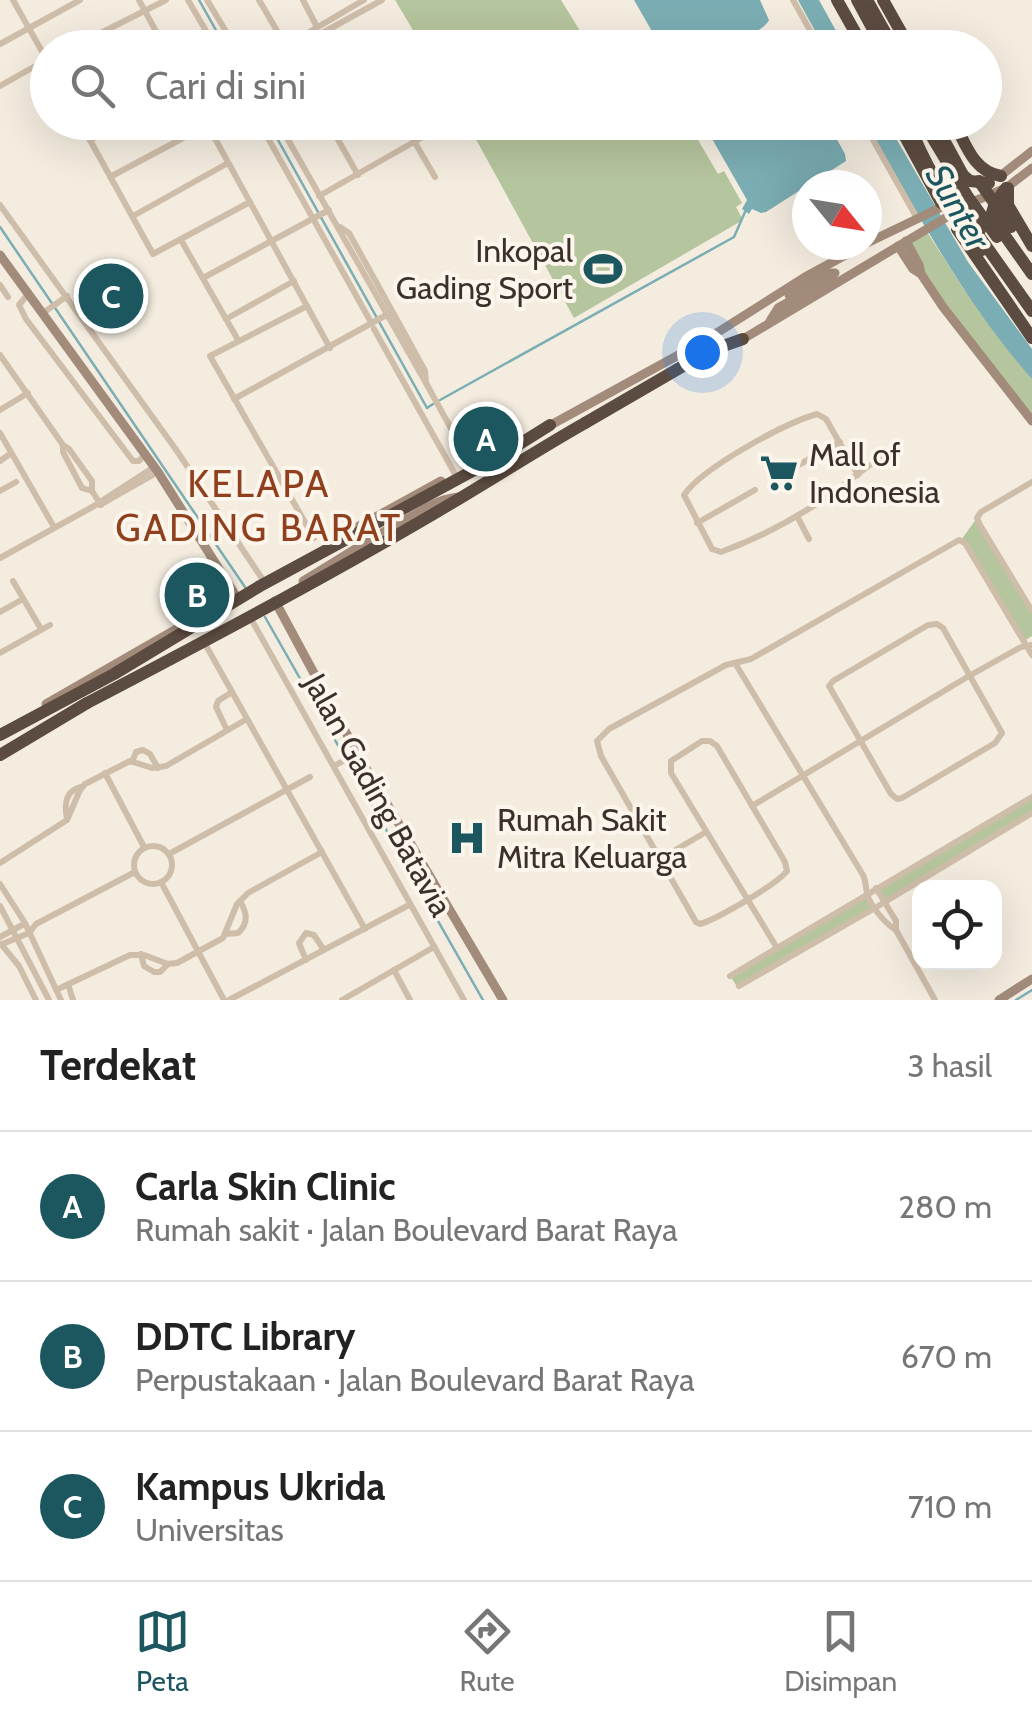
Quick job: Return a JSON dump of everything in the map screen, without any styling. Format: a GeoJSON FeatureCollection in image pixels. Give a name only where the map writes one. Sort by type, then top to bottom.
{"type":"FeatureCollection","features":[{"type":"Feature","properties":{"kind":"highway"},"geometry":{"type":"LineString","coordinates":[[833,0],[847,30]]}},
{"type":"Feature","properties":{"kind":"highway"},"geometry":{"type":"LineString","coordinates":[[833,0],[855,30]]}},
{"type":"Feature","properties":{"kind":"highway"},"geometry":{"type":"LineString","coordinates":[[846,0],[860,30]]}},
{"type":"Feature","properties":{"kind":"highway"},"geometry":{"type":"LineString","coordinates":[[857,0],[873,30]]}},
{"type":"Feature","properties":{"kind":"highway"},"geometry":{"type":"LineString","coordinates":[[870,0],[888,30]]}},
{"type":"Feature","properties":{"kind":"highway"},"geometry":{"type":"LineString","coordinates":[[883,0],[900,30]]}},
{"type":"Feature","properties":{"kind":"highway"},"geometry":{"type":"LineString","coordinates":[[907,140],[941,203],[1032,338]]}},
{"type":"Feature","properties":{"kind":"highway"},"geometry":{"type":"LineString","coordinates":[[915,140],[957,214],[1032,319]]}},
{"type":"Feature","properties":{"kind":"highway"},"geometry":{"type":"LineString","coordinates":[[917,140],[947,198],[946,211],[977,234],[1032,311]]}},
{"type":"Feature","properties":{"kind":"highway"},"geometry":{"type":"LineString","coordinates":[[920,140],[1032,302]]}},
{"type":"Feature","properties":{"kind":"highway"},"geometry":{"type":"LineString","coordinates":[[935,140],[968,197],[1032,284]]}},
{"type":"Feature","properties":{"kind":"highway"},"geometry":{"type":"LineString","coordinates":[[944,140],[970,181],[1001,183]]}},
{"type":"Feature","properties":{"kind":"highway"},"geometry":{"type":"LineString","coordinates":[[954,140],[1032,256]]}},
{"type":"Feature","properties":{"kind":"highway"},"geometry":{"type":"LineString","coordinates":[[963,140],[977,166],[1001,183],[1008,205],[1032,246]]}},
{"type":"Feature","properties":{"kind":"highway"},"geometry":{"type":"LineString","coordinates":[[1001,183],[992,210],[993,221],[1032,274]]}},
{"type":"Feature","properties":{"kind":"highway"},"geometry":{"type":"LineString","coordinates":[[977,234],[982,224],[993,221]]}},
{"type":"Feature","properties":{"kind":"highway"},"geometry":{"type":"LineString","coordinates":[[0,758],[87,704],[404,531],[709,351],[743,339]]}},
{"type":"Feature","properties":{"kind":"highway"},"geometry":{"type":"LineString","coordinates":[[0,733],[114,674],[260,586],[550,425]]}},
{"type":"Feature","properties":{"kind":"main road"},"geometry":{"type":"LineString","coordinates":[[882,237],[976,200],[1001,183],[1032,151]]}},
{"type":"Feature","properties":{"kind":"main road"},"geometry":{"type":"LineString","coordinates":[[0,758],[444,498],[483,492],[924,230],[946,211],[1032,168]]}},
{"type":"Feature","properties":{"kind":"main road"},"geometry":{"type":"LineString","coordinates":[[902,243],[943,307],[1032,421]]}},
{"type":"Feature","properties":{"kind":"main road"},"geometry":{"type":"LineString","coordinates":[[0,255],[46,311],[237,596]]}},
{"type":"Feature","properties":{"kind":"main road"},"geometry":{"type":"LineString","coordinates":[[0,733],[306,556],[674,358],[837,260]]}},
{"type":"Feature","properties":{"kind":"main road"},"geometry":{"type":"LineString","coordinates":[[716,334],[732,329],[829,272],[834,273],[778,308],[768,324]]}},
{"type":"Feature","properties":{"kind":"main road"},"geometry":{"type":"LineString","coordinates":[[306,556],[319,572]]}},
{"type":"Feature","properties":{"kind":"main road"},"geometry":{"type":"LineString","coordinates":[[272,600],[504,1000]]}},
{"type":"Feature","properties":{"kind":"main road"},"geometry":{"type":"LineString","coordinates":[[999,1000],[1032,979]]}},
{"type":"Feature","properties":{"kind":"street"},"geometry":{"type":"LineString","coordinates":[[13,0],[30,32]]}},
{"type":"Feature","properties":{"kind":"street"},"geometry":{"type":"LineString","coordinates":[[0,44],[80,0]]}},
{"type":"Feature","properties":{"kind":"street"},"geometry":{"type":"LineString","coordinates":[[139,0],[156,30]]}},
{"type":"Feature","properties":{"kind":"street"},"geometry":{"type":"LineString","coordinates":[[107,30],[166,0]]}},
{"type":"Feature","properties":{"kind":"street"},"geometry":{"type":"LineString","coordinates":[[188,0],[206,30]]}},
{"type":"Feature","properties":{"kind":"street"},"geometry":{"type":"LineString","coordinates":[[207,0],[225,30]]}},
{"type":"Feature","properties":{"kind":"street"},"geometry":{"type":"LineString","coordinates":[[259,0],[276,30]]}},
{"type":"Feature","properties":{"kind":"street"},"geometry":{"type":"LineString","coordinates":[[302,0],[316,26]]}},
{"type":"Feature","properties":{"kind":"street"},"geometry":{"type":"LineString","coordinates":[[344,0],[349,8]]}},
{"type":"Feature","properties":{"kind":"street"},"geometry":{"type":"LineString","coordinates":[[310,30],[364,0]]}},
{"type":"Feature","properties":{"kind":"street"},"geometry":{"type":"LineString","coordinates":[[328,30],[382,0]]}},
{"type":"Feature","properties":{"kind":"street"},"geometry":{"type":"LineString","coordinates":[[793,0],[810,30]]}},
{"type":"Feature","properties":{"kind":"street"},"geometry":{"type":"LineString","coordinates":[[0,86],[30,70]]}},
{"type":"Feature","properties":{"kind":"street"},"geometry":{"type":"LineString","coordinates":[[90,140],[153,254],[250,202]]}},
{"type":"Feature","properties":{"kind":"street"},"geometry":{"type":"LineString","coordinates":[[110,177],[179,140]]}},
{"type":"Feature","properties":{"kind":"street"},"geometry":{"type":"LineString","coordinates":[[216,140],[330,348]]}},
{"type":"Feature","properties":{"kind":"street"},"geometry":{"type":"LineString","coordinates":[[269,140],[455,474]]}},
{"type":"Feature","properties":{"kind":"street"},"geometry":{"type":"LineString","coordinates":[[288,140],[328,211],[338,226],[349,233],[389,314],[425,371],[426,384],[471,465]]}},
{"type":"Feature","properties":{"kind":"street"},"geometry":{"type":"LineString","coordinates":[[337,140],[358,176]]}},
{"type":"Feature","properties":{"kind":"street"},"geometry":{"type":"LineString","coordinates":[[873,140],[918,220]]}},
{"type":"Feature","properties":{"kind":"street"},"geometry":{"type":"LineString","coordinates":[[319,196],[415,141],[435,176]]}},
{"type":"Feature","properties":{"kind":"street"},"geometry":{"type":"LineString","coordinates":[[133,216],[228,163]]}},
{"type":"Feature","properties":{"kind":"street"},"geometry":{"type":"LineString","coordinates":[[0,205],[186,464],[260,582]]}},
{"type":"Feature","properties":{"kind":"street"},"geometry":{"type":"LineString","coordinates":[[203,278],[328,211]]}},
{"type":"Feature","properties":{"kind":"street"},"geometry":{"type":"LineString","coordinates":[[181,240],[238,340]]}},
{"type":"Feature","properties":{"kind":"street"},"geometry":{"type":"LineString","coordinates":[[226,319],[294,281]]}},
{"type":"Feature","properties":{"kind":"street"},"geometry":{"type":"LineString","coordinates":[[0,285],[8,297]]}},
{"type":"Feature","properties":{"kind":"street"},"geometry":{"type":"LineString","coordinates":[[28,293],[19,305],[26,319],[133,461],[145,454]]}},
{"type":"Feature","properties":{"kind":"street"},"geometry":{"type":"LineString","coordinates":[[46,311],[64,297]]}},
{"type":"Feature","properties":{"kind":"street"},"geometry":{"type":"LineString","coordinates":[[307,306],[210,356],[314,538]]}},
{"type":"Feature","properties":{"kind":"street"},"geometry":{"type":"LineString","coordinates":[[234,399],[389,314]]}},
{"type":"Feature","properties":{"kind":"street"},"geometry":{"type":"LineString","coordinates":[[0,355],[63,445],[82,488],[92,491],[97,504]]}},
{"type":"Feature","properties":{"kind":"street"},"geometry":{"type":"LineString","coordinates":[[0,410],[28,393]]}},
{"type":"Feature","properties":{"kind":"street"},"geometry":{"type":"LineString","coordinates":[[858,474],[826,419],[817,414],[762,439],[707,474],[685,493],[685,502],[717,552],[797,516],[858,474],[884,456]]}},
{"type":"Feature","properties":{"kind":"street"},"geometry":{"type":"LineString","coordinates":[[0,433],[54,528]]}},
{"type":"Feature","properties":{"kind":"street"},"geometry":{"type":"LineString","coordinates":[[793,468],[840,442]]}},
{"type":"Feature","properties":{"kind":"street"},"geometry":{"type":"LineString","coordinates":[[0,462],[10,454]]}},
{"type":"Feature","properties":{"kind":"street"},"geometry":{"type":"LineString","coordinates":[[0,558],[156,470]]}},
{"type":"Feature","properties":{"kind":"street"},"geometry":{"type":"LineString","coordinates":[[1,488],[16,482]]}},
{"type":"Feature","properties":{"kind":"street"},"geometry":{"type":"LineString","coordinates":[[1032,482],[981,512],[978,518],[1032,611]]}},
{"type":"Feature","properties":{"kind":"street"},"geometry":{"type":"LineString","coordinates":[[696,524],[755,490]]}},
{"type":"Feature","properties":{"kind":"street"},"geometry":{"type":"LineString","coordinates":[[797,516],[808,539]]}},
{"type":"Feature","properties":{"kind":"street"},"geometry":{"type":"LineString","coordinates":[[777,948],[746,898],[671,773],[669,765],[674,759],[702,742],[710,741],[717,746],[786,862],[787,871],[782,878],[746,898],[709,921],[700,924],[602,756],[598,741],[609,728],[726,665],[751,659],[961,540],[1027,647]]}},
{"type":"Feature","properties":{"kind":"street"},"geometry":{"type":"LineString","coordinates":[[13,581],[40,630]]}},
{"type":"Feature","properties":{"kind":"street"},"geometry":{"type":"LineString","coordinates":[[0,612],[22,599]]}},
{"type":"Feature","properties":{"kind":"street","name":"Jalan Gading Batavia"},"geometry":{"type":"LineString","coordinates":[[251,612],[464,1000]]}},
{"type":"Feature","properties":{"kind":"street"},"geometry":{"type":"LineString","coordinates":[[933,624],[943,628],[1002,733],[995,742],[902,798],[891,794],[861,741],[830,690],[833,681],[933,624]]}},
{"type":"Feature","properties":{"kind":"street"},"geometry":{"type":"LineString","coordinates":[[0,652],[50,625]]}},
{"type":"Feature","properties":{"kind":"street"},"geometry":{"type":"LineString","coordinates":[[752,806],[969,676],[1027,647],[1032,636]]}},
{"type":"Feature","properties":{"kind":"street"},"geometry":{"type":"LineString","coordinates":[[203,641],[364,929]]}},
{"type":"Feature","properties":{"kind":"street"},"geometry":{"type":"LineString","coordinates":[[735,663],[866,882],[885,901],[896,921],[896,930],[937,1000]]}},
{"type":"Feature","properties":{"kind":"street"},"geometry":{"type":"LineString","coordinates":[[227,730],[216,706],[232,692]]}},
{"type":"Feature","properties":{"kind":"street"},"geometry":{"type":"LineString","coordinates":[[0,862],[67,820],[81,788],[105,773],[126,762],[166,766],[246,719]]}},
{"type":"Feature","properties":{"kind":"street"},"geometry":{"type":"LineString","coordinates":[[132,762],[136,752],[143,750],[158,768]]}},
{"type":"Feature","properties":{"kind":"street"},"geometry":{"type":"LineString","coordinates":[[336,765],[358,753]]}},
{"type":"Feature","properties":{"kind":"street"},"geometry":{"type":"LineString","coordinates":[[105,773],[144,848]]}},
{"type":"Feature","properties":{"kind":"street"},"geometry":{"type":"LineString","coordinates":[[169,854],[310,777]]}},
{"type":"Feature","properties":{"kind":"street"},"geometry":{"type":"LineString","coordinates":[[730,976],[1032,797]]}},
{"type":"Feature","properties":{"kind":"street"},"geometry":{"type":"LineString","coordinates":[[739,986],[1032,813]]}},
{"type":"Feature","properties":{"kind":"street"},"geometry":{"type":"LineString","coordinates":[[660,859],[706,831]]}},
{"type":"Feature","properties":{"kind":"street"},"geometry":{"type":"LineString","coordinates":[[160,847],[169,854],[171,870],[161,882],[146,883],[134,872],[136,855],[144,848],[160,847]]}},
{"type":"Feature","properties":{"kind":"street"},"geometry":{"type":"LineString","coordinates":[[56,990],[124,957],[141,954],[168,964],[177,963],[226,934],[240,900],[322,852]]}},
{"type":"Feature","properties":{"kind":"street"},"geometry":{"type":"LineString","coordinates":[[15,934],[30,932],[36,924],[134,872]]}},
{"type":"Feature","properties":{"kind":"street"},"geometry":{"type":"LineString","coordinates":[[161,882],[227,1000],[409,905]]}},
{"type":"Feature","properties":{"kind":"street"},"geometry":{"type":"LineString","coordinates":[[866,882],[867,896],[890,928],[896,930]]}},
{"type":"Feature","properties":{"kind":"street"},"geometry":{"type":"LineString","coordinates":[[0,884],[30,932],[61,1000]]}},
{"type":"Feature","properties":{"kind":"street"},"geometry":{"type":"LineString","coordinates":[[226,934],[238,933],[245,924],[246,912],[240,900]]}},
{"type":"Feature","properties":{"kind":"street"},"geometry":{"type":"LineString","coordinates":[[0,906],[49,1000]]}},
{"type":"Feature","properties":{"kind":"street"},"geometry":{"type":"LineString","coordinates":[[36,924],[25,924],[0,942],[19,966],[36,1000]]}},
{"type":"Feature","properties":{"kind":"street"},"geometry":{"type":"LineString","coordinates":[[306,960],[299,946],[303,935],[314,935],[324,950]]}},
{"type":"Feature","properties":{"kind":"street"},"geometry":{"type":"LineString","coordinates":[[342,1000],[434,947]]}},
{"type":"Feature","properties":{"kind":"street"},"geometry":{"type":"LineString","coordinates":[[141,954],[143,964],[154,972],[168,964]]}},
{"type":"Feature","properties":{"kind":"street"},"geometry":{"type":"LineString","coordinates":[[394,970],[410,1000]]}},
{"type":"Feature","properties":{"kind":"street"},"geometry":{"type":"LineString","coordinates":[[68,984],[74,1000]]}},
{"type":"Feature","properties":{"kind":"green space"},"geometry":{"type":"Polygon","coordinates":[[[395,0],[561,0],[580,30],[413,30],[395,0]]]}},
{"type":"Feature","properties":{"kind":"green space","name":"Inkopal Gading Sport"},"geometry":{"type":"Polygon","coordinates":[[[476,140],[698,140],[718,174],[724,171],[742,203],[736,207],[743,220],[574,318],[476,140]]]}},
{"type":"Feature","properties":{"kind":"green space"},"geometry":{"type":"Polygon","coordinates":[[[927,232],[965,291],[1032,379],[1032,421],[956,323],[906,241],[927,232]]]}},
{"type":"Feature","properties":{"kind":"green space"},"geometry":{"type":"Polygon","coordinates":[[[977,518],[1032,611],[1032,636],[1024,641],[961,540],[977,518]]]}},
{"type":"Feature","properties":{"kind":"green space"},"geometry":{"type":"Polygon","coordinates":[[[1032,797],[1032,813],[920,880],[912,880],[912,885],[885,901],[877,889],[1032,797]]]}},
{"type":"Feature","properties":{"kind":"green space"},"geometry":{"type":"Polygon","coordinates":[[[867,897],[875,908],[738,988],[730,976],[867,897]]]}},
{"type":"Feature","properties":{"kind":"water"},"geometry":{"type":"Polygon","coordinates":[[[634,0],[760,0],[769,20],[759,30],[651,30],[634,0]]]}},
{"type":"Feature","properties":{"kind":"water"},"geometry":{"type":"Polygon","coordinates":[[[798,0],[819,0],[836,30],[815,30],[798,0]]]}},
{"type":"Feature","properties":{"kind":"water"},"geometry":{"type":"Polygon","coordinates":[[[713,140],[837,140],[846,161],[832,170],[792,170],[792,195],[766,212],[752,209],[749,214],[742,209],[747,200],[713,140]]]}},
{"type":"Feature","properties":{"kind":"water"},"geometry":{"type":"Polygon","coordinates":[[[876,140],[897,140],[968,262],[1032,349],[1032,379],[984,319],[876,140]]]}},
{"type":"Feature","properties":{"kind":"waterway"},"geometry":{"type":"LineString","coordinates":[[199,0],[216,30]]}},
{"type":"Feature","properties":{"kind":"waterway"},"geometry":{"type":"LineString","coordinates":[[278,140],[427,408],[433,404]]}},
{"type":"Feature","properties":{"kind":"waterway"},"geometry":{"type":"LineString","coordinates":[[440,400],[734,237],[745,212]]}},
{"type":"Feature","properties":{"kind":"waterway"},"geometry":{"type":"LineString","coordinates":[[0,227],[247,590]]}},
{"type":"Feature","properties":{"kind":"waterway"},"geometry":{"type":"LineString","coordinates":[[265,617],[483,1000]]}},
{"type":"Feature","properties":{"kind":"waterway"},"geometry":{"type":"LineString","coordinates":[[1016,1000],[1032,990]]}},
{"type":"Feature","properties":{"kind":"place","name":"Inkopal Gading Sport"},"geometry":{"type":"Point","coordinates":[603,269]}},
{"type":"Feature","properties":{"kind":"place","name":"Kampus Ukrida"},"geometry":{"type":"Point","coordinates":[111,296]}},
{"type":"Feature","properties":{"kind":"place","name":"Carla Skin Clinic"},"geometry":{"type":"Point","coordinates":[486,439]}},
{"type":"Feature","properties":{"kind":"place","name":"Mall of Indonesia"},"geometry":{"type":"Point","coordinates":[779,473]}},
{"type":"Feature","properties":{"kind":"place","name":"DDTC Library"},"geometry":{"type":"Point","coordinates":[197,595]}},
{"type":"Feature","properties":{"kind":"place","name":"Rumah Sakit Mitra Keluarga"},"geometry":{"type":"Point","coordinates":[467,838]}},
{"type":"Feature","properties":{"kind":"district","name":"KELAPA GADING BARAT"},"geometry":{"type":"Point","coordinates":[259,506]}},
{"type":"Feature","properties":{"kind":"water label","name":"Sunter"},"geometry":{"type":"Point","coordinates":[958,207]}}]}
